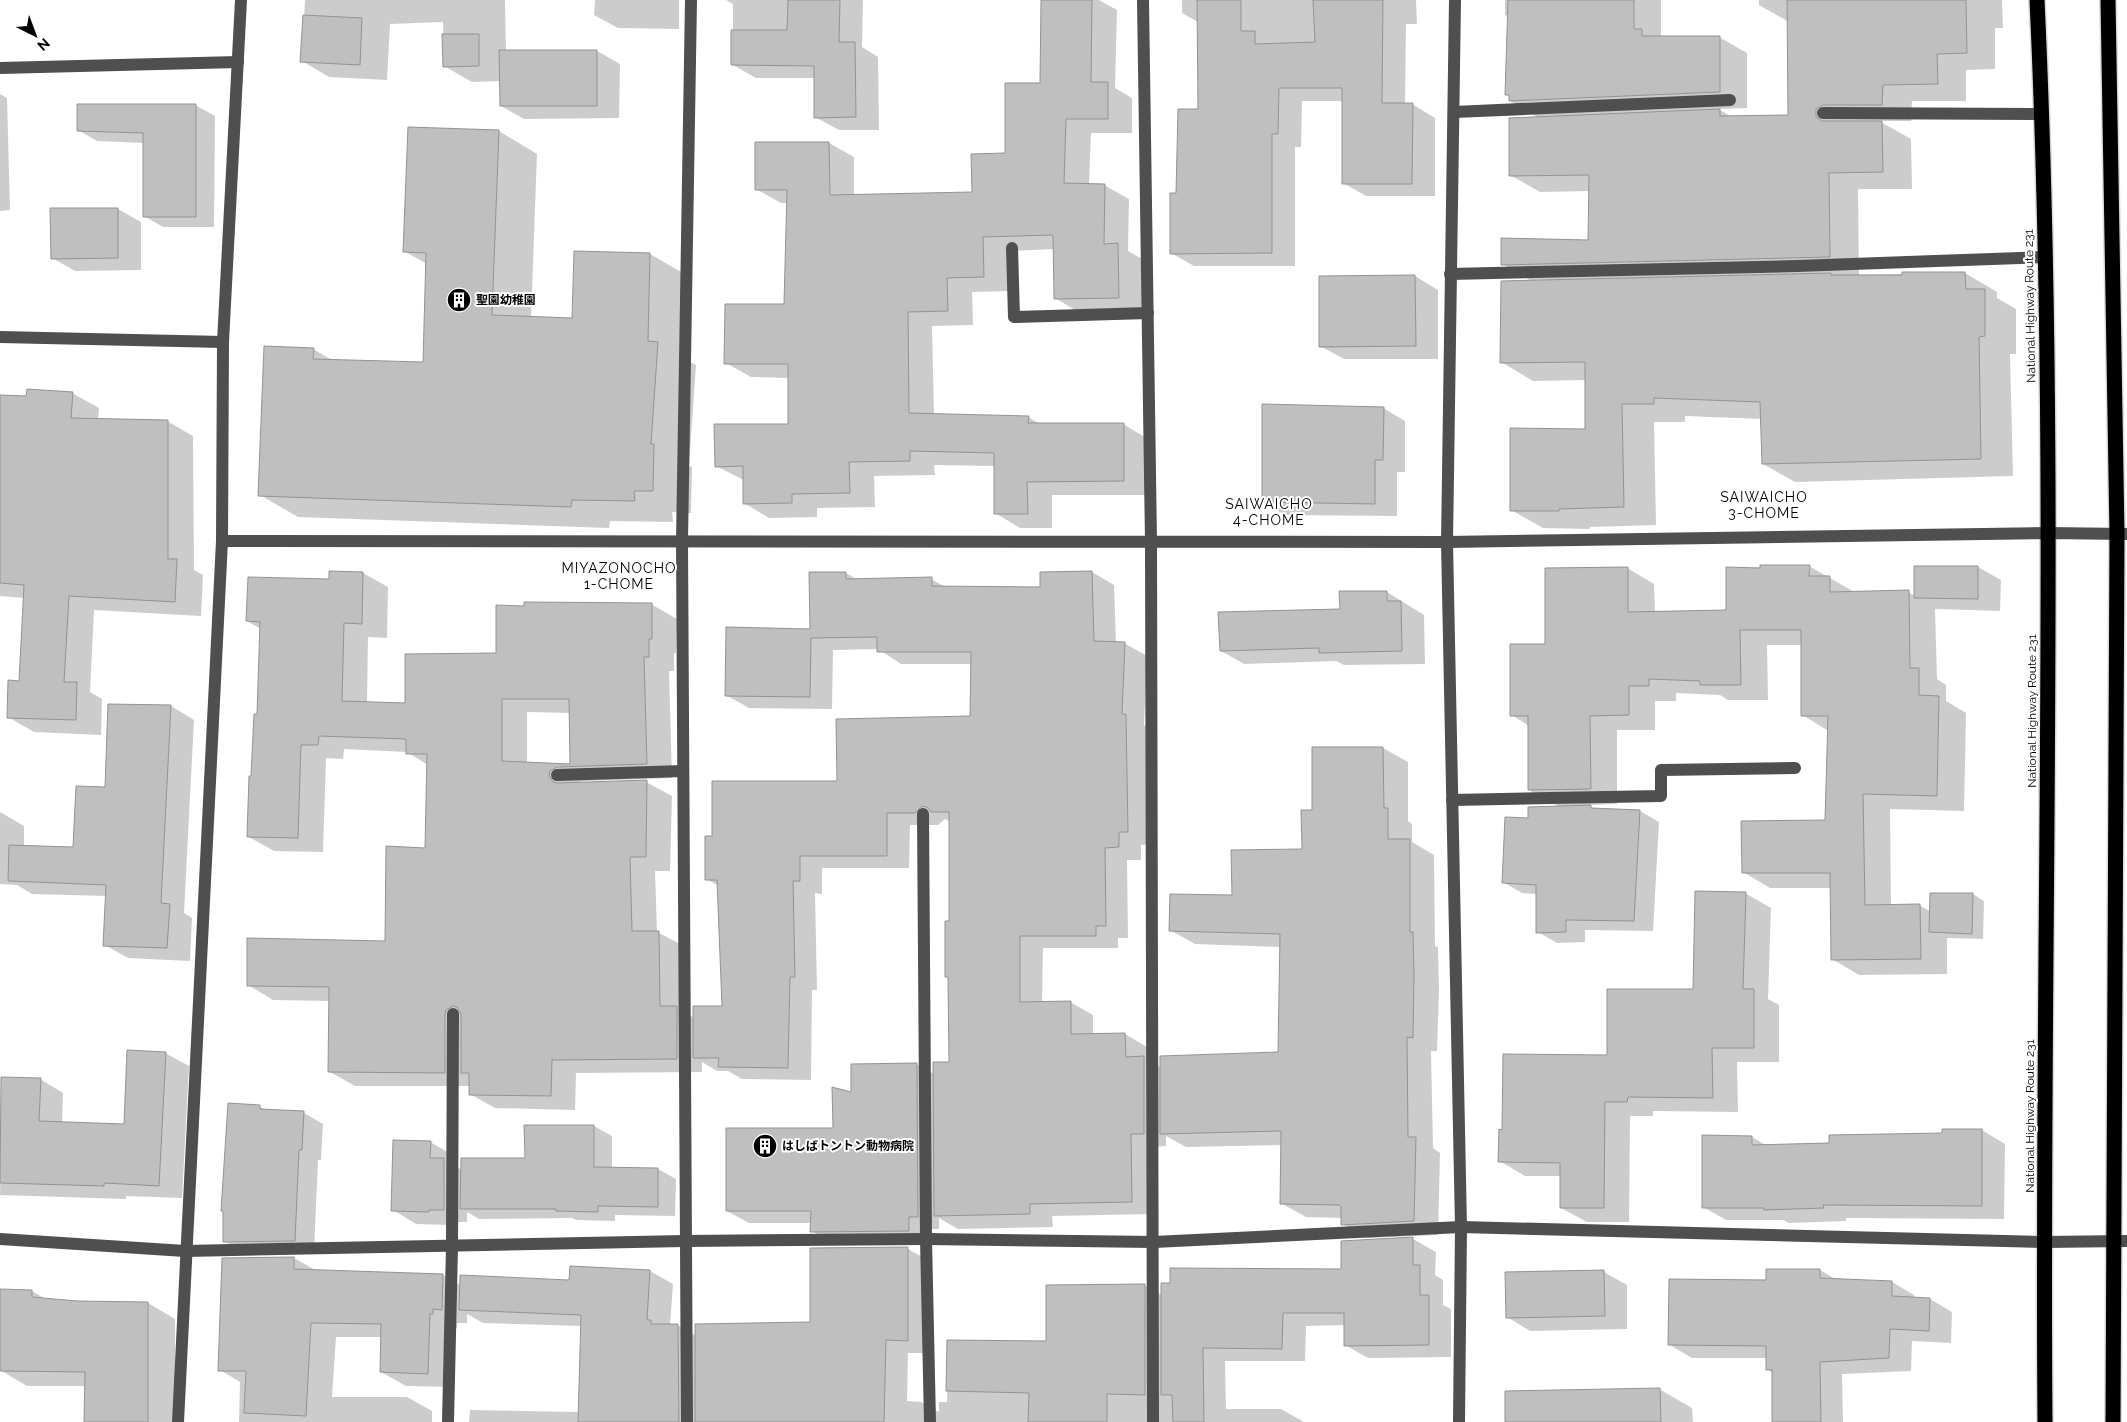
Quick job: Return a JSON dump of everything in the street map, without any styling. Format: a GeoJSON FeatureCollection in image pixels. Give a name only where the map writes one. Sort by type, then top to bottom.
{"type":"FeatureCollection","features":[{"type":"Feature","properties":{"kind":"highway","name":"National Highway Route 231"},"geometry":{"type":"LineString","coordinates":[[2037,0],[2045,257],[2048,533],[2043,1242],[2045,1422]]}},
{"type":"Feature","properties":{"kind":"highway"},"geometry":{"type":"LineString","coordinates":[[2108,0],[2122,534],[2120,1241],[2113,1422]]}},
{"type":"Feature","properties":{"kind":"street"},"geometry":{"type":"LineString","coordinates":[[178,1422],[185,1251],[222,541],[223,342],[241,0]]}},
{"type":"Feature","properties":{"kind":"street"},"geometry":{"type":"LineString","coordinates":[[687,1422],[684,1241],[682,541],[691,0]]}},
{"type":"Feature","properties":{"kind":"street"},"geometry":{"type":"LineString","coordinates":[[1143,0],[1151,542],[1153,1422]]}},
{"type":"Feature","properties":{"kind":"street"},"geometry":{"type":"LineString","coordinates":[[1455,0],[1447,542],[1461,1227],[1459,1422]]}},
{"type":"Feature","properties":{"kind":"street"},"geometry":{"type":"LineString","coordinates":[[0,68],[238,62]]}},
{"type":"Feature","properties":{"kind":"street"},"geometry":{"type":"LineString","coordinates":[[1454,112],[1730,100]]}},
{"type":"Feature","properties":{"kind":"street"},"geometry":{"type":"LineString","coordinates":[[1823,113],[2042,114]]}},
{"type":"Feature","properties":{"kind":"street"},"geometry":{"type":"LineString","coordinates":[[1012,248],[1014,317],[1148,313]]}},
{"type":"Feature","properties":{"kind":"street"},"geometry":{"type":"LineString","coordinates":[[1450,274],[1807,266],[2045,257]]}},
{"type":"Feature","properties":{"kind":"street"},"geometry":{"type":"LineString","coordinates":[[0,337],[223,342]]}},
{"type":"Feature","properties":{"kind":"street"},"geometry":{"type":"LineString","coordinates":[[222,541],[1447,542],[2048,533],[2122,534]]}},
{"type":"Feature","properties":{"kind":"street"},"geometry":{"type":"LineString","coordinates":[[1452,800],[1661,796],[1660,770],[1795,768]]}},
{"type":"Feature","properties":{"kind":"street"},"geometry":{"type":"LineString","coordinates":[[557,775],[683,771]]}},
{"type":"Feature","properties":{"kind":"street"},"geometry":{"type":"LineString","coordinates":[[923,814],[926,1239],[930,1422]]}},
{"type":"Feature","properties":{"kind":"street"},"geometry":{"type":"LineString","coordinates":[[448,1422],[452,1247],[453,1014]]}},
{"type":"Feature","properties":{"kind":"street"},"geometry":{"type":"LineString","coordinates":[[0,1239],[185,1251],[684,1241],[926,1239],[1154,1242],[1461,1227],[2043,1242],[2120,1241]]}},
{"type":"Feature","properties":{"kind":"building"},"geometry":{"type":"Polygon","coordinates":[[[788,0],[840,0],[839,42],[855,42],[856,117],[814,118],[814,66],[731,65],[731,30],[787,30],[788,0]]]}},
{"type":"Feature","properties":{"kind":"building"},"geometry":{"type":"Polygon","coordinates":[[[1041,0],[1092,0],[1091,82],[1108,82],[1108,119],[1066,119],[1064,183],[1105,184],[1104,244],[1118,243],[1119,298],[1054,299],[1053,235],[983,237],[984,277],[947,278],[948,311],[908,312],[909,413],[1029,416],[1028,423],[1124,423],[1124,481],[1027,482],[1028,514],[994,514],[994,453],[910,451],[910,461],[849,462],[850,493],[792,494],[792,503],[743,504],[743,466],[715,467],[714,424],[788,424],[788,364],[724,364],[725,304],[784,304],[787,190],[755,190],[755,142],[829,142],[830,195],[972,192],[971,154],[1005,153],[1005,83],[1040,83],[1041,0]]]}},
{"type":"Feature","properties":{"kind":"building"},"geometry":{"type":"Polygon","coordinates":[[[1197,0],[1241,0],[1241,31],[1255,31],[1255,44],[1315,42],[1313,0],[1383,0],[1382,103],[1413,103],[1412,184],[1342,184],[1342,88],[1279,88],[1278,134],[1272,134],[1272,253],[1170,254],[1170,193],[1176,193],[1178,109],[1198,109],[1197,0]]]}},
{"type":"Feature","properties":{"kind":"building"},"geometry":{"type":"Polygon","coordinates":[[[1508,0],[1634,0],[1634,29],[1642,29],[1642,36],[1720,36],[1720,92],[1509,101],[1509,95],[1505,95],[1508,0]]]}},
{"type":"Feature","properties":{"kind":"building"},"geometry":{"type":"Polygon","coordinates":[[[1787,0],[1966,0],[1967,53],[1937,54],[1938,84],[1883,85],[1882,105],[1823,105],[1816,109],[1816,117],[1822,121],[1882,121],[1883,172],[1829,173],[1830,257],[1501,265],[1501,238],[1588,240],[1589,175],[1509,176],[1509,118],[1720,109],[1720,116],[1788,115],[1787,0]]]}},
{"type":"Feature","properties":{"kind":"building"},"geometry":{"type":"Polygon","coordinates":[[[303,15],[362,18],[360,65],[300,62],[303,15]]]}},
{"type":"Feature","properties":{"kind":"building"},"geometry":{"type":"Polygon","coordinates":[[[442,34],[479,34],[479,66],[443,67],[442,34]]]}},
{"type":"Feature","properties":{"kind":"building"},"geometry":{"type":"Polygon","coordinates":[[[499,50],[597,50],[597,106],[500,106],[499,50]]]}},
{"type":"Feature","properties":{"kind":"building"},"geometry":{"type":"Polygon","coordinates":[[[77,104],[196,104],[196,217],[143,217],[143,133],[77,131],[77,104]]]}},
{"type":"Feature","properties":{"kind":"building","name":"聖園幼稚園"},"geometry":{"type":"Polygon","coordinates":[[[408,127],[499,130],[492,315],[572,318],[574,251],[650,253],[648,341],[658,342],[651,444],[654,444],[653,491],[634,491],[635,501],[572,500],[571,507],[258,496],[264,346],[314,348],[313,359],[423,362],[426,253],[403,252],[408,127]]]}},
{"type":"Feature","properties":{"kind":"building"},"geometry":{"type":"Polygon","coordinates":[[[50,208],[118,208],[118,258],[51,259],[50,208]]]}},
{"type":"Feature","properties":{"kind":"building"},"geometry":{"type":"Polygon","coordinates":[[[1902,272],[1965,272],[1966,289],[1985,289],[1985,336],[1979,337],[1981,459],[1762,464],[1760,402],[1654,398],[1654,404],[1622,404],[1624,507],[1559,509],[1559,511],[1510,511],[1510,428],[1585,429],[1585,362],[1500,363],[1501,281],[1831,273],[1831,275],[1902,275],[1902,272]]]}},
{"type":"Feature","properties":{"kind":"building"},"geometry":{"type":"Polygon","coordinates":[[[1415,275],[1416,346],[1319,347],[1319,276],[1415,275]]]}},
{"type":"Feature","properties":{"kind":"building"},"geometry":{"type":"Polygon","coordinates":[[[27,389],[73,392],[71,418],[168,420],[168,559],[177,559],[175,602],[69,596],[64,682],[77,682],[76,720],[7,718],[8,680],[19,681],[24,585],[0,583],[0,395],[26,396],[27,389]]]}},
{"type":"Feature","properties":{"kind":"building"},"geometry":{"type":"Polygon","coordinates":[[[1262,404],[1384,407],[1383,460],[1375,460],[1375,504],[1262,502],[1262,404]]]}},
{"type":"Feature","properties":{"kind":"building"},"geometry":{"type":"Polygon","coordinates":[[[1760,565],[1810,565],[1809,576],[1830,576],[1830,592],[1909,590],[1910,668],[1919,668],[1919,695],[1939,696],[1937,796],[1863,794],[1865,905],[1920,904],[1921,959],[1831,960],[1830,873],[1742,873],[1741,821],[1825,820],[1828,716],[1801,716],[1801,630],[1740,630],[1741,685],[1700,685],[1700,681],[1649,679],[1649,686],[1629,686],[1629,715],[1590,716],[1591,789],[1528,790],[1528,716],[1510,716],[1510,644],[1545,644],[1545,568],[1628,567],[1628,612],[1726,610],[1726,567],[1760,568],[1760,565]]]}},
{"type":"Feature","properties":{"kind":"building"},"geometry":{"type":"Polygon","coordinates":[[[1914,566],[1978,566],[1978,599],[1914,598],[1914,566]]]}},
{"type":"Feature","properties":{"kind":"building"},"geometry":{"type":"Polygon","coordinates":[[[329,571],[363,572],[362,624],[344,623],[342,701],[405,703],[405,654],[496,653],[496,605],[524,606],[524,602],[652,603],[652,639],[649,639],[649,657],[644,657],[647,764],[557,767],[550,771],[549,776],[553,782],[557,783],[647,780],[646,857],[630,857],[632,931],[659,931],[660,1006],[677,1006],[677,1059],[552,1060],[551,1096],[469,1095],[469,1073],[461,1073],[461,1014],[457,1007],[453,1006],[446,1010],[445,1014],[445,1073],[328,1072],[329,987],[247,986],[247,938],[385,941],[386,846],[425,848],[427,754],[406,754],[406,739],[319,736],[318,745],[301,745],[298,838],[247,837],[254,714],[257,714],[260,622],[246,621],[248,577],[329,579],[329,571]],[[502,699],[502,761],[570,764],[569,699],[502,699]]]}},
{"type":"Feature","properties":{"kind":"building"},"geometry":{"type":"Polygon","coordinates":[[[1092,571],[1094,641],[1125,642],[1122,714],[1126,714],[1128,832],[1119,832],[1119,847],[1105,848],[1106,926],[1096,926],[1096,936],[1020,936],[1020,1002],[1071,1001],[1071,1034],[1125,1033],[1126,1057],[1144,1056],[1144,1134],[1131,1134],[1132,1202],[1030,1204],[1030,1214],[934,1216],[933,1062],[949,1062],[948,977],[945,977],[945,921],[949,921],[949,812],[931,812],[927,807],[922,806],[915,813],[887,813],[887,856],[800,856],[800,881],[793,881],[795,977],[790,977],[788,1068],[718,1067],[719,1058],[693,1058],[693,1006],[722,1006],[717,880],[705,880],[705,836],[712,836],[712,781],[837,781],[836,719],[970,716],[971,652],[877,652],[877,637],[811,638],[810,697],[725,696],[726,627],[810,629],[809,572],[846,572],[846,579],[932,577],[932,586],[1040,587],[1040,572],[1092,571]]]}},
{"type":"Feature","properties":{"kind":"building"},"geometry":{"type":"Polygon","coordinates":[[[1339,591],[1387,591],[1387,601],[1401,601],[1402,651],[1319,653],[1319,648],[1220,651],[1218,612],[1340,609],[1339,591]]]}},
{"type":"Feature","properties":{"kind":"building"},"geometry":{"type":"Polygon","coordinates":[[[108,704],[171,705],[161,903],[170,904],[167,948],[103,946],[106,885],[8,881],[9,845],[73,847],[76,786],[105,787],[108,704]]]}},
{"type":"Feature","properties":{"kind":"building"},"geometry":{"type":"Polygon","coordinates":[[[1312,747],[1383,747],[1384,808],[1388,808],[1388,839],[1410,839],[1410,932],[1413,932],[1414,975],[1413,1038],[1407,1037],[1408,1137],[1416,1137],[1414,1221],[1341,1225],[1341,1207],[1339,1205],[1280,1204],[1281,1131],[1160,1134],[1160,1056],[1278,1052],[1280,934],[1169,931],[1170,894],[1232,895],[1231,850],[1302,849],[1301,810],[1312,810],[1312,747]]]}},
{"type":"Feature","properties":{"kind":"building"},"geometry":{"type":"Polygon","coordinates":[[[1591,805],[1591,808],[1640,810],[1634,921],[1566,920],[1566,932],[1536,933],[1536,885],[1502,883],[1505,817],[1528,818],[1528,807],[1591,805]]]}},
{"type":"Feature","properties":{"kind":"building"},"geometry":{"type":"Polygon","coordinates":[[[1695,891],[1746,892],[1743,989],[1754,989],[1754,1048],[1712,1048],[1713,1098],[1628,1097],[1627,1102],[1605,1102],[1604,1208],[1560,1208],[1560,1163],[1498,1162],[1499,1129],[1502,1130],[1503,1054],[1607,1055],[1607,989],[1693,989],[1695,891]]]}},
{"type":"Feature","properties":{"kind":"building"},"geometry":{"type":"Polygon","coordinates":[[[1930,893],[1973,893],[1972,934],[1929,932],[1930,893]]]}},
{"type":"Feature","properties":{"kind":"building"},"geometry":{"type":"Polygon","coordinates":[[[127,1050],[166,1052],[159,1186],[104,1183],[104,1186],[0,1183],[1,1077],[41,1078],[39,1121],[124,1124],[127,1050]]]}},
{"type":"Feature","properties":{"kind":"building"},"geometry":{"type":"Polygon","coordinates":[[[917,1063],[918,1217],[909,1217],[909,1231],[810,1232],[811,1211],[726,1211],[726,1128],[833,1128],[832,1087],[851,1092],[851,1064],[917,1063]]]}},
{"type":"Feature","properties":{"kind":"building"},"geometry":{"type":"Polygon","coordinates":[[[228,1103],[260,1105],[260,1109],[304,1111],[302,1150],[299,1150],[295,1241],[223,1242],[223,1211],[221,1211],[228,1103]]]}},
{"type":"Feature","properties":{"kind":"building"},"geometry":{"type":"Polygon","coordinates":[[[524,1125],[594,1125],[594,1167],[658,1168],[658,1207],[598,1206],[598,1212],[556,1211],[556,1209],[460,1209],[461,1158],[525,1158],[524,1125]]]}},
{"type":"Feature","properties":{"kind":"building"},"geometry":{"type":"Polygon","coordinates":[[[1942,1129],[1982,1129],[1982,1206],[1823,1205],[1824,1208],[1764,1210],[1764,1208],[1702,1208],[1702,1135],[1752,1136],[1752,1145],[1829,1143],[1829,1135],[1942,1133],[1942,1129]]]}},
{"type":"Feature","properties":{"kind":"building"},"geometry":{"type":"Polygon","coordinates":[[[393,1140],[431,1141],[430,1158],[444,1158],[444,1210],[429,1210],[429,1212],[391,1211],[393,1140]]]}},
{"type":"Feature","properties":{"kind":"building"},"geometry":{"type":"Polygon","coordinates":[[[1413,1237],[1413,1265],[1420,1265],[1420,1295],[1429,1295],[1429,1345],[1344,1346],[1344,1313],[1283,1313],[1282,1349],[1203,1348],[1204,1422],[1173,1422],[1172,1395],[1161,1395],[1161,1283],[1170,1283],[1170,1268],[1341,1269],[1341,1241],[1413,1237]]]}},
{"type":"Feature","properties":{"kind":"building"},"geometry":{"type":"Polygon","coordinates":[[[908,1247],[908,1341],[886,1340],[884,1422],[695,1422],[695,1324],[810,1322],[810,1248],[908,1247]]]}},
{"type":"Feature","properties":{"kind":"building"},"geometry":{"type":"Polygon","coordinates":[[[294,1257],[294,1269],[443,1274],[442,1310],[433,1309],[433,1314],[430,1314],[428,1374],[380,1372],[381,1324],[311,1323],[306,1416],[244,1413],[246,1371],[218,1371],[222,1258],[294,1257]]]}},
{"type":"Feature","properties":{"kind":"building"},"geometry":{"type":"Polygon","coordinates":[[[570,1266],[650,1270],[647,1320],[651,1320],[651,1324],[678,1324],[679,1422],[578,1422],[581,1315],[459,1310],[460,1275],[569,1280],[570,1266]]]}},
{"type":"Feature","properties":{"kind":"building"},"geometry":{"type":"Polygon","coordinates":[[[1766,1269],[1820,1269],[1820,1278],[1892,1281],[1892,1296],[1930,1298],[1929,1331],[1890,1329],[1889,1358],[1820,1362],[1821,1422],[1772,1422],[1772,1370],[1766,1370],[1766,1346],[1668,1345],[1669,1279],[1766,1280],[1766,1269]]]}},
{"type":"Feature","properties":{"kind":"building"},"geometry":{"type":"Polygon","coordinates":[[[1604,1270],[1605,1316],[1506,1318],[1505,1272],[1604,1270]]]}},
{"type":"Feature","properties":{"kind":"building"},"geometry":{"type":"Polygon","coordinates":[[[1145,1284],[1145,1395],[1107,1394],[1107,1422],[1028,1422],[1029,1393],[946,1391],[947,1340],[1046,1341],[1046,1285],[1145,1284]]]}},
{"type":"Feature","properties":{"kind":"building"},"geometry":{"type":"Polygon","coordinates":[[[0,1289],[32,1290],[32,1297],[77,1301],[148,1302],[148,1422],[84,1422],[85,1372],[0,1371],[0,1289]]]}},
{"type":"Feature","properties":{"kind":"building"},"geometry":{"type":"Polygon","coordinates":[[[1660,1388],[1661,1422],[1505,1422],[1505,1391],[1660,1388]]]}},
{"type":"Feature","properties":{"kind":"place","name":"聖園幼稚園"},"geometry":{"type":"Point","coordinates":[459,300]}},
{"type":"Feature","properties":{"kind":"place","name":"はしばトントン動物病院"},"geometry":{"type":"Point","coordinates":[765,1146]}},
{"type":"Feature","properties":{"kind":"district","name":"SAIWAICHO 3-CHOME"},"geometry":{"type":"Point","coordinates":[1764,506]}},
{"type":"Feature","properties":{"kind":"district","name":"SAIWAICHO 4-CHOME"},"geometry":{"type":"Point","coordinates":[1269,512]}},
{"type":"Feature","properties":{"kind":"district","name":"MIYAZONOCHO 1-CHOME"},"geometry":{"type":"Point","coordinates":[619,576]}}]}
